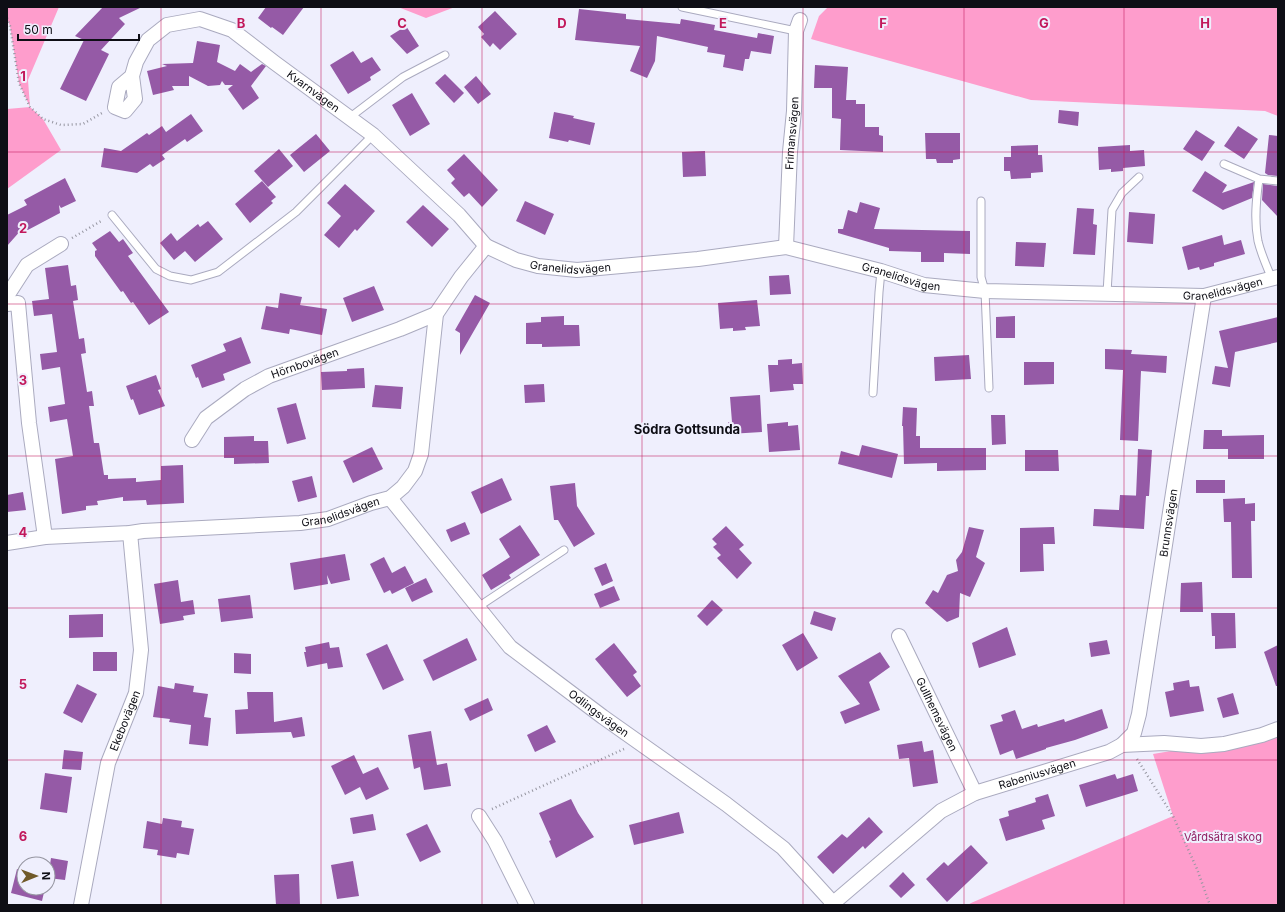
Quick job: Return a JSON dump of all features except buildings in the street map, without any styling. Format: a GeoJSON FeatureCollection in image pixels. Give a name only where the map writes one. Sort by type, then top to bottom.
{"type":"FeatureCollection","features":[{"type":"Feature","properties":{"kind":"street","name":"Kvarnvägen"},"geometry":{"type":"LineString","coordinates":[[115,106],[125,111],[135,99],[132,76],[136,62],[148,40],[168,25],[200,19],[232,30],[373,135],[459,215],[486,246]]}},
{"type":"Feature","properties":{"kind":"street","name":"Frimansvägen"},"geometry":{"type":"LineString","coordinates":[[786,247],[798,26]]}},
{"type":"Feature","properties":{"kind":"street"},"geometry":{"type":"LineString","coordinates":[[7,296],[27,265],[61,244]]}},
{"type":"Feature","properties":{"kind":"street","name":"Granelidsvägen"},"geometry":{"type":"LineString","coordinates":[[7,543],[45,537],[130,534],[143,531],[300,523],[328,519],[371,503],[390,498],[403,487],[415,472],[421,454],[436,314],[461,276],[486,246],[516,260],[538,266],[577,270],[698,259],[786,247],[881,271],[924,285],[985,290],[1204,296],[1275,278]]}},
{"type":"Feature","properties":{"kind":"street","name":"Brunnsvägen"},"geometry":{"type":"LineString","coordinates":[[1122,745],[1134,734],[1140,714],[1204,296]]}},
{"type":"Feature","properties":{"kind":"street"},"geometry":{"type":"LineString","coordinates":[[7,304],[18,303],[29,423],[45,537]]}},
{"type":"Feature","properties":{"kind":"street","name":"Hörnbovägen"},"geometry":{"type":"LineString","coordinates":[[192,440],[206,418],[245,389],[263,379],[400,329],[436,314]]}},
{"type":"Feature","properties":{"kind":"street","name":"Odlingsvägen"},"geometry":{"type":"LineString","coordinates":[[390,498],[510,647],[603,717],[726,804],[783,848],[832,904]]}},
{"type":"Feature","properties":{"kind":"street","name":"Ekebovägen"},"geometry":{"type":"LineString","coordinates":[[81,905],[108,763],[136,693],[141,650],[130,534]]}},
{"type":"Feature","properties":{"kind":"street","name":"Gullhemsvägen"},"geometry":{"type":"LineString","coordinates":[[899,636],[975,793]]}},
{"type":"Feature","properties":{"kind":"street","name":"Rabeniusvägen"},"geometry":{"type":"LineString","coordinates":[[832,904],[941,811],[975,793],[1109,752],[1122,745],[1164,743],[1201,746],[1224,744],[1262,736],[1278,729]]}},
{"type":"Feature","properties":{"kind":"street"},"geometry":{"type":"LineString","coordinates":[[479,816],[495,841],[527,905]]}},
{"type":"Feature","properties":{"kind":"lane"},"geometry":{"type":"LineString","coordinates":[[682,7],[798,26]]}},
{"type":"Feature","properties":{"kind":"lane"},"geometry":{"type":"LineString","coordinates":[[349,118],[403,77],[444,54]]}},
{"type":"Feature","properties":{"kind":"lane"},"geometry":{"type":"LineString","coordinates":[[112,215],[156,269],[170,276],[191,280],[218,272],[296,212],[373,135]]}},
{"type":"Feature","properties":{"kind":"lane"},"geometry":{"type":"LineString","coordinates":[[1224,164],[1259,180],[1278,181]]}},
{"type":"Feature","properties":{"kind":"lane"},"geometry":{"type":"LineString","coordinates":[[1107,293],[1112,210],[1122,193],[1139,177]]}},
{"type":"Feature","properties":{"kind":"lane"},"geometry":{"type":"LineString","coordinates":[[1259,180],[1256,198],[1258,242],[1275,278]]}},
{"type":"Feature","properties":{"kind":"lane"},"geometry":{"type":"LineString","coordinates":[[982,201],[981,277],[985,290],[988,388]]}},
{"type":"Feature","properties":{"kind":"lane"},"geometry":{"type":"LineString","coordinates":[[873,393],[881,271]]}},
{"type":"Feature","properties":{"kind":"lane"},"geometry":{"type":"LineString","coordinates":[[478,607],[564,550]]}},
{"type":"Feature","properties":{"kind":"path"},"geometry":{"type":"LineString","coordinates":[[7,18],[10,26],[19,83],[30,108],[43,119],[62,125],[83,124],[115,106]]}},
{"type":"Feature","properties":{"kind":"path"},"geometry":{"type":"LineString","coordinates":[[61,244],[112,215]]}},
{"type":"Feature","properties":{"kind":"path"},"geometry":{"type":"LineString","coordinates":[[479,816],[639,742]]}},
{"type":"Feature","properties":{"kind":"path"},"geometry":{"type":"LineString","coordinates":[[1122,745],[1134,754],[1173,816],[1197,869],[1210,905]]}},
{"type":"Feature","properties":{"kind":"green space"},"geometry":{"type":"Polygon","coordinates":[[[7,7],[59,7],[28,80],[30,107],[19,83],[10,26],[7,18],[7,7]]]}},
{"type":"Feature","properties":{"kind":"green space"},"geometry":{"type":"Polygon","coordinates":[[[398,7],[455,7],[426,18],[398,7]]]}},
{"type":"Feature","properties":{"kind":"green space"},"geometry":{"type":"Polygon","coordinates":[[[828,7],[1278,7],[1278,116],[1265,111],[1031,100],[811,39],[819,16],[828,7]]]}},
{"type":"Feature","properties":{"kind":"green space"},"geometry":{"type":"Polygon","coordinates":[[[30,107],[43,119],[61,150],[7,189],[7,109],[30,107]]]}},
{"type":"Feature","properties":{"kind":"green space","name":"Vårdsätra skog"},"geometry":{"type":"Polygon","coordinates":[[[1278,729],[1278,905],[968,905],[1173,816],[1153,754],[1201,746],[1278,729]]]}},
{"type":"Feature","properties":{"kind":"district","name":"Södra Gottsunda"},"geometry":{"type":"Point","coordinates":[687,429]}}]}
